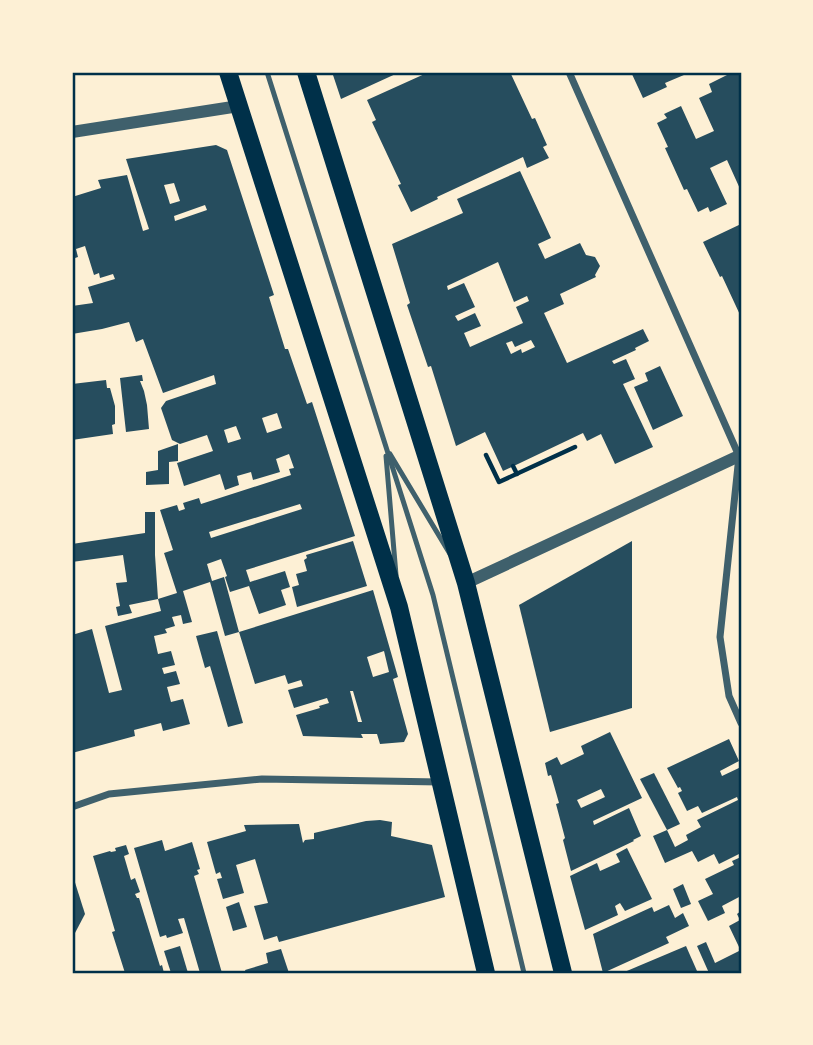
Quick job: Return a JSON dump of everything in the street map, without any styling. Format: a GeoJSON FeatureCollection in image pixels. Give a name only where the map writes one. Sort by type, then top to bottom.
{"type":"FeatureCollection","features":[{"type":"Feature","properties":{"kind":"main road"},"geometry":{"type":"LineString","coordinates":[[228,72],[399,607],[486,973]]}},
{"type":"Feature","properties":{"kind":"main road"},"geometry":{"type":"LineString","coordinates":[[306,72],[466,583],[563,973]]}},
{"type":"Feature","properties":{"kind":"street"},"geometry":{"type":"LineString","coordinates":[[569,72],[740,455],[720,637],[729,696],[741,723]]}},
{"type":"Feature","properties":{"kind":"street"},"geometry":{"type":"LineString","coordinates":[[72,132],[239,106]]}},
{"type":"Feature","properties":{"kind":"street"},"geometry":{"type":"LineString","coordinates":[[466,583],[740,455]]}},
{"type":"Feature","properties":{"kind":"street"},"geometry":{"type":"LineString","coordinates":[[72,807],[109,794],[262,779],[440,782]]}},
{"type":"Feature","properties":{"kind":"lane"},"geometry":{"type":"LineString","coordinates":[[267,72],[433,595],[524,973]]}},
{"type":"Feature","properties":{"kind":"lane"},"geometry":{"type":"LineString","coordinates":[[385,446],[466,583]]}},
{"type":"Feature","properties":{"kind":"lane"},"geometry":{"type":"LineString","coordinates":[[385,446],[399,607]]}},
{"type":"Feature","properties":{"kind":"path"},"geometry":{"type":"LineString","coordinates":[[486,456],[499,482],[575,447]]}},
{"type":"Feature","properties":{"kind":"path"},"geometry":{"type":"LineString","coordinates":[[513,466],[517,474]]}},
{"type":"Feature","properties":{"kind":"building"},"geometry":{"type":"Polygon","coordinates":[[[332,72],[400,72],[341,99],[332,72]]]}},
{"type":"Feature","properties":{"kind":"building"},"geometry":{"type":"Polygon","coordinates":[[[429,72],[510,72],[532,119],[535,118],[547,145],[543,147],[549,158],[527,168],[523,157],[411,212],[372,122],[376,120],[367,100],[429,72]]]}},
{"type":"Feature","properties":{"kind":"building"},"geometry":{"type":"Polygon","coordinates":[[[631,72],[691,72],[665,83],[667,87],[643,98],[631,72]]]}},
{"type":"Feature","properties":{"kind":"building"},"geometry":{"type":"Polygon","coordinates":[[[725,72],[741,72],[741,191],[727,160],[710,168],[727,204],[710,212],[708,207],[698,212],[687,189],[684,190],[657,123],[667,118],[664,114],[681,106],[696,139],[714,131],[699,98],[712,92],[709,84],[727,75],[725,72]]]}},
{"type":"Feature","properties":{"kind":"building"},"geometry":{"type":"Polygon","coordinates":[[[216,145],[227,150],[274,295],[269,297],[285,349],[288,349],[307,404],[312,402],[355,536],[246,570],[250,582],[285,571],[290,587],[281,590],[286,605],[259,614],[249,586],[230,592],[221,559],[207,564],[212,581],[224,577],[239,632],[225,636],[210,582],[183,591],[192,622],[183,624],[181,615],[172,617],[175,626],[165,629],[167,633],[154,636],[158,654],[171,651],[175,665],[162,668],[164,674],[176,671],[180,684],[167,687],[171,702],[183,699],[190,724],[163,731],[161,723],[134,730],[135,736],[72,753],[72,635],[92,629],[109,693],[122,690],[105,626],[161,611],[158,599],[177,593],[164,553],[173,550],[160,510],[177,505],[179,511],[185,509],[183,503],[199,498],[201,504],[291,475],[289,469],[294,468],[289,454],[276,459],[280,472],[253,480],[251,472],[237,476],[239,485],[225,490],[220,474],[184,486],[177,463],[213,451],[207,435],[180,444],[172,440],[161,408],[166,401],[216,384],[214,375],[163,393],[143,339],[136,342],[129,322],[72,334],[72,306],[93,303],[88,287],[115,279],[113,274],[100,278],[99,273],[94,275],[85,246],[76,249],[78,257],[72,259],[72,197],[101,188],[98,180],[127,175],[143,231],[149,229],[126,159],[216,145]],[[174,183],[164,185],[170,204],[180,201],[174,183]],[[205,205],[174,216],[175,221],[207,210],[205,205]],[[277,413],[262,418],[267,433],[282,428],[277,413]],[[236,426],[224,430],[228,443],[241,439],[236,426]],[[300,504],[209,532],[211,538],[302,509],[300,504]]]}},
{"type":"Feature","properties":{"kind":"building"},"geometry":{"type":"Polygon","coordinates":[[[520,171],[551,238],[538,244],[545,259],[580,243],[586,255],[595,257],[600,266],[596,277],[560,294],[564,304],[544,313],[567,363],[643,329],[649,341],[612,361],[614,364],[626,359],[635,379],[623,384],[653,447],[615,464],[601,434],[587,441],[583,433],[503,471],[485,432],[456,446],[431,366],[428,367],[407,305],[410,303],[392,244],[463,213],[457,199],[520,171]],[[498,262],[447,286],[448,290],[464,283],[475,307],[455,316],[458,321],[475,313],[481,326],[464,333],[470,347],[523,323],[516,307],[529,301],[527,296],[514,302],[498,262]],[[531,340],[515,347],[512,341],[506,343],[511,354],[521,349],[522,353],[535,347],[531,340]]]}},
{"type":"Feature","properties":{"kind":"building"},"geometry":{"type":"Polygon","coordinates":[[[741,224],[739,237],[741,317],[703,242],[741,224]]]}},
{"type":"Feature","properties":{"kind":"building"},"geometry":{"type":"Polygon","coordinates":[[[660,366],[683,416],[653,430],[634,387],[648,381],[645,373],[660,366]]]}},
{"type":"Feature","properties":{"kind":"building"},"geometry":{"type":"Polygon","coordinates":[[[142,375],[143,381],[140,381],[147,405],[149,429],[126,432],[120,378],[142,375]]]}},
{"type":"Feature","properties":{"kind":"building"},"geometry":{"type":"Polygon","coordinates":[[[106,380],[115,406],[113,434],[72,440],[72,384],[106,380]]]}},
{"type":"Feature","properties":{"kind":"building"},"geometry":{"type":"Polygon","coordinates":[[[178,444],[178,461],[169,462],[169,484],[146,485],[146,472],[158,470],[158,451],[178,444]]]}},
{"type":"Feature","properties":{"kind":"building"},"geometry":{"type":"Polygon","coordinates":[[[145,512],[155,512],[158,599],[129,605],[132,613],[118,616],[116,607],[120,606],[116,583],[127,582],[123,555],[72,562],[72,544],[145,533],[145,512]]]}},
{"type":"Feature","properties":{"kind":"building"},"geometry":{"type":"Polygon","coordinates":[[[353,541],[367,586],[297,607],[292,587],[299,585],[296,574],[307,571],[304,560],[306,555],[353,541]]]}},
{"type":"Feature","properties":{"kind":"building"},"geometry":{"type":"Polygon","coordinates":[[[632,541],[632,708],[550,732],[519,605],[632,541]]]}},
{"type":"Feature","properties":{"kind":"building"},"geometry":{"type":"Polygon","coordinates":[[[373,590],[398,677],[393,679],[408,734],[404,742],[380,744],[377,734],[361,734],[363,738],[303,736],[296,715],[320,708],[319,706],[329,703],[327,698],[294,708],[288,690],[303,686],[301,680],[288,684],[285,675],[255,684],[239,632],[373,590]],[[384,651],[367,657],[373,677],[389,672],[384,651]],[[350,691],[358,722],[362,722],[353,691],[350,691]]]}},
{"type":"Feature","properties":{"kind":"building"},"geometry":{"type":"Polygon","coordinates":[[[217,631],[243,723],[228,727],[210,666],[205,668],[196,636],[217,631]]]}},
{"type":"Feature","properties":{"kind":"building"},"geometry":{"type":"Polygon","coordinates":[[[610,732],[642,798],[593,821],[594,825],[629,808],[641,836],[571,871],[556,804],[559,803],[545,763],[557,757],[561,765],[584,754],[581,746],[610,732]],[[601,789],[577,800],[581,808],[605,797],[601,789]]]}},
{"type":"Feature","properties":{"kind":"building"},"geometry":{"type":"Polygon","coordinates":[[[729,739],[739,761],[720,771],[722,776],[741,767],[741,853],[719,864],[714,854],[698,862],[692,851],[665,863],[653,836],[667,830],[675,847],[688,840],[686,835],[701,827],[697,820],[738,800],[737,797],[702,813],[698,806],[687,811],[678,793],[682,791],[667,768],[729,739]]]}},
{"type":"Feature","properties":{"kind":"building"},"geometry":{"type":"Polygon","coordinates":[[[654,773],[680,824],[667,830],[640,779],[654,773]]]}},
{"type":"Feature","properties":{"kind":"building"},"geometry":{"type":"Polygon","coordinates":[[[380,820],[392,822],[391,836],[432,845],[445,897],[279,942],[277,936],[264,940],[254,906],[268,903],[255,859],[236,865],[244,893],[223,899],[217,879],[222,878],[220,872],[216,874],[207,842],[246,831],[244,825],[299,824],[303,843],[305,840],[314,839],[314,833],[380,820]]]}},
{"type":"Feature","properties":{"kind":"building"},"geometry":{"type":"Polygon","coordinates":[[[162,840],[165,851],[192,842],[200,869],[197,870],[199,874],[194,876],[222,973],[200,973],[184,918],[178,919],[183,933],[167,938],[166,935],[160,937],[134,848],[162,840]]]}},
{"type":"Feature","properties":{"kind":"building"},"geometry":{"type":"Polygon","coordinates":[[[126,845],[129,854],[124,856],[131,880],[135,878],[140,892],[135,894],[139,898],[164,973],[125,973],[112,932],[115,931],[93,856],[116,851],[115,848],[126,845]]]}},
{"type":"Feature","properties":{"kind":"building"},"geometry":{"type":"Polygon","coordinates":[[[627,848],[652,899],[625,911],[620,903],[615,906],[618,915],[585,930],[570,876],[597,863],[600,871],[620,862],[616,854],[627,848]]]}},
{"type":"Feature","properties":{"kind":"building"},"geometry":{"type":"Polygon","coordinates":[[[741,857],[741,896],[722,906],[725,913],[708,921],[698,901],[713,894],[705,879],[734,865],[732,861],[741,857]]]}},
{"type":"Feature","properties":{"kind":"building"},"geometry":{"type":"Polygon","coordinates":[[[72,873],[85,914],[72,934],[72,873]]]}},
{"type":"Feature","properties":{"kind":"building"},"geometry":{"type":"Polygon","coordinates":[[[683,884],[691,904],[681,908],[673,889],[683,884]]]}},
{"type":"Feature","properties":{"kind":"building"},"geometry":{"type":"Polygon","coordinates":[[[239,902],[247,927],[233,931],[226,907],[239,902]]]}},
{"type":"Feature","properties":{"kind":"building"},"geometry":{"type":"Polygon","coordinates":[[[669,905],[675,918],[683,913],[689,926],[666,937],[669,943],[603,973],[593,934],[652,907],[654,912],[669,905]]]}},
{"type":"Feature","properties":{"kind":"building"},"geometry":{"type":"Polygon","coordinates":[[[741,911],[739,947],[729,926],[740,920],[737,914],[741,911]]]}},
{"type":"Feature","properties":{"kind":"building"},"geometry":{"type":"Polygon","coordinates":[[[706,942],[715,963],[741,950],[741,973],[709,973],[697,946],[706,942]]]}},
{"type":"Feature","properties":{"kind":"building"},"geometry":{"type":"Polygon","coordinates":[[[180,946],[188,973],[171,973],[164,951],[180,946]]]}},
{"type":"Feature","properties":{"kind":"building"},"geometry":{"type":"Polygon","coordinates":[[[686,946],[697,971],[693,973],[622,973],[686,946]]]}},
{"type":"Feature","properties":{"kind":"building"},"geometry":{"type":"Polygon","coordinates":[[[281,949],[289,973],[246,973],[245,970],[268,963],[266,953],[281,949]]]}}]}
